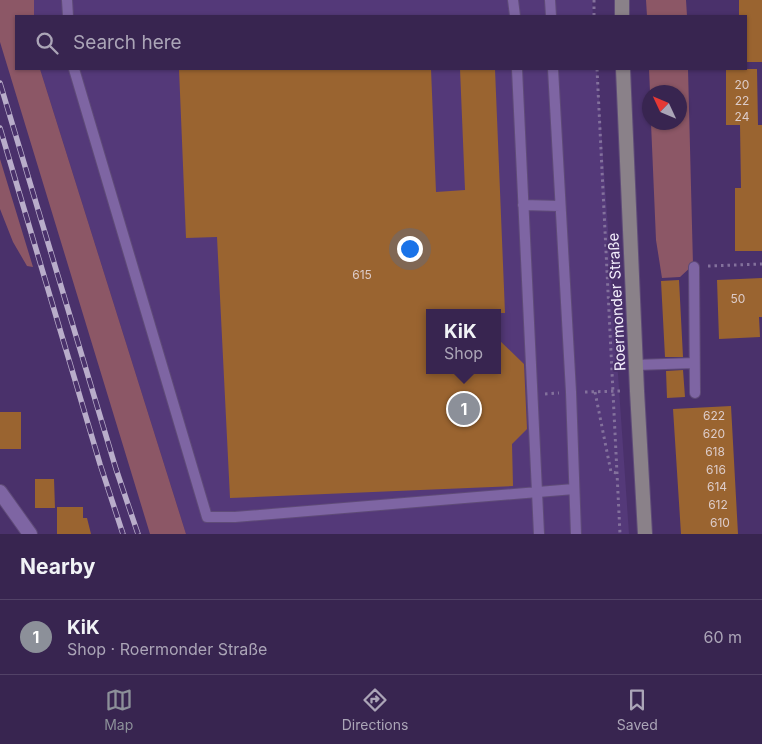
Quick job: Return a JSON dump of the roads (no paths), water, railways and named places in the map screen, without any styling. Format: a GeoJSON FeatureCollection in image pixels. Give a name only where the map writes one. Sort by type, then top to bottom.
{"type":"FeatureCollection","features":[{"type":"Feature","properties":{"kind":"main road"},"geometry":{"type":"LineString","coordinates":[[622,0],[622,15]]}},
{"type":"Feature","properties":{"kind":"main road","name":"Roermonder Straße"},"geometry":{"type":"LineString","coordinates":[[623,70],[645,534]]}},
{"type":"Feature","properties":{"kind":"street"},"geometry":{"type":"LineString","coordinates":[[0,492],[30,534]]}},
{"type":"Feature","properties":{"kind":"lane"},"geometry":{"type":"LineString","coordinates":[[67,0],[68,15]]}},
{"type":"Feature","properties":{"kind":"lane"},"geometry":{"type":"LineString","coordinates":[[550,0],[551,15]]}},
{"type":"Feature","properties":{"kind":"lane"},"geometry":{"type":"LineString","coordinates":[[74,70],[207,517],[244,516],[574,489]]}},
{"type":"Feature","properties":{"kind":"lane"},"geometry":{"type":"LineString","coordinates":[[517,70],[539,534]]}},
{"type":"Feature","properties":{"kind":"lane"},"geometry":{"type":"LineString","coordinates":[[553,70],[571,392],[576,534]]}},
{"type":"Feature","properties":{"kind":"lane"},"geometry":{"type":"LineString","coordinates":[[523,206],[560,206]]}},
{"type":"Feature","properties":{"kind":"lane"},"geometry":{"type":"LineString","coordinates":[[694,266],[695,393]]}},
{"type":"Feature","properties":{"kind":"lane"},"geometry":{"type":"LineString","coordinates":[[636,365],[694,363]]}},
{"type":"Feature","properties":{"kind":"railway"},"geometry":{"type":"LineString","coordinates":[[0,83],[116,469],[138,534]]}},
{"type":"Feature","properties":{"kind":"railway"},"geometry":{"type":"LineString","coordinates":[[0,128],[100,464],[123,534]]}},
{"type":"Feature","properties":{"kind":"place","name":"KiK"},"geometry":{"type":"Point","coordinates":[464,409]}}]}
